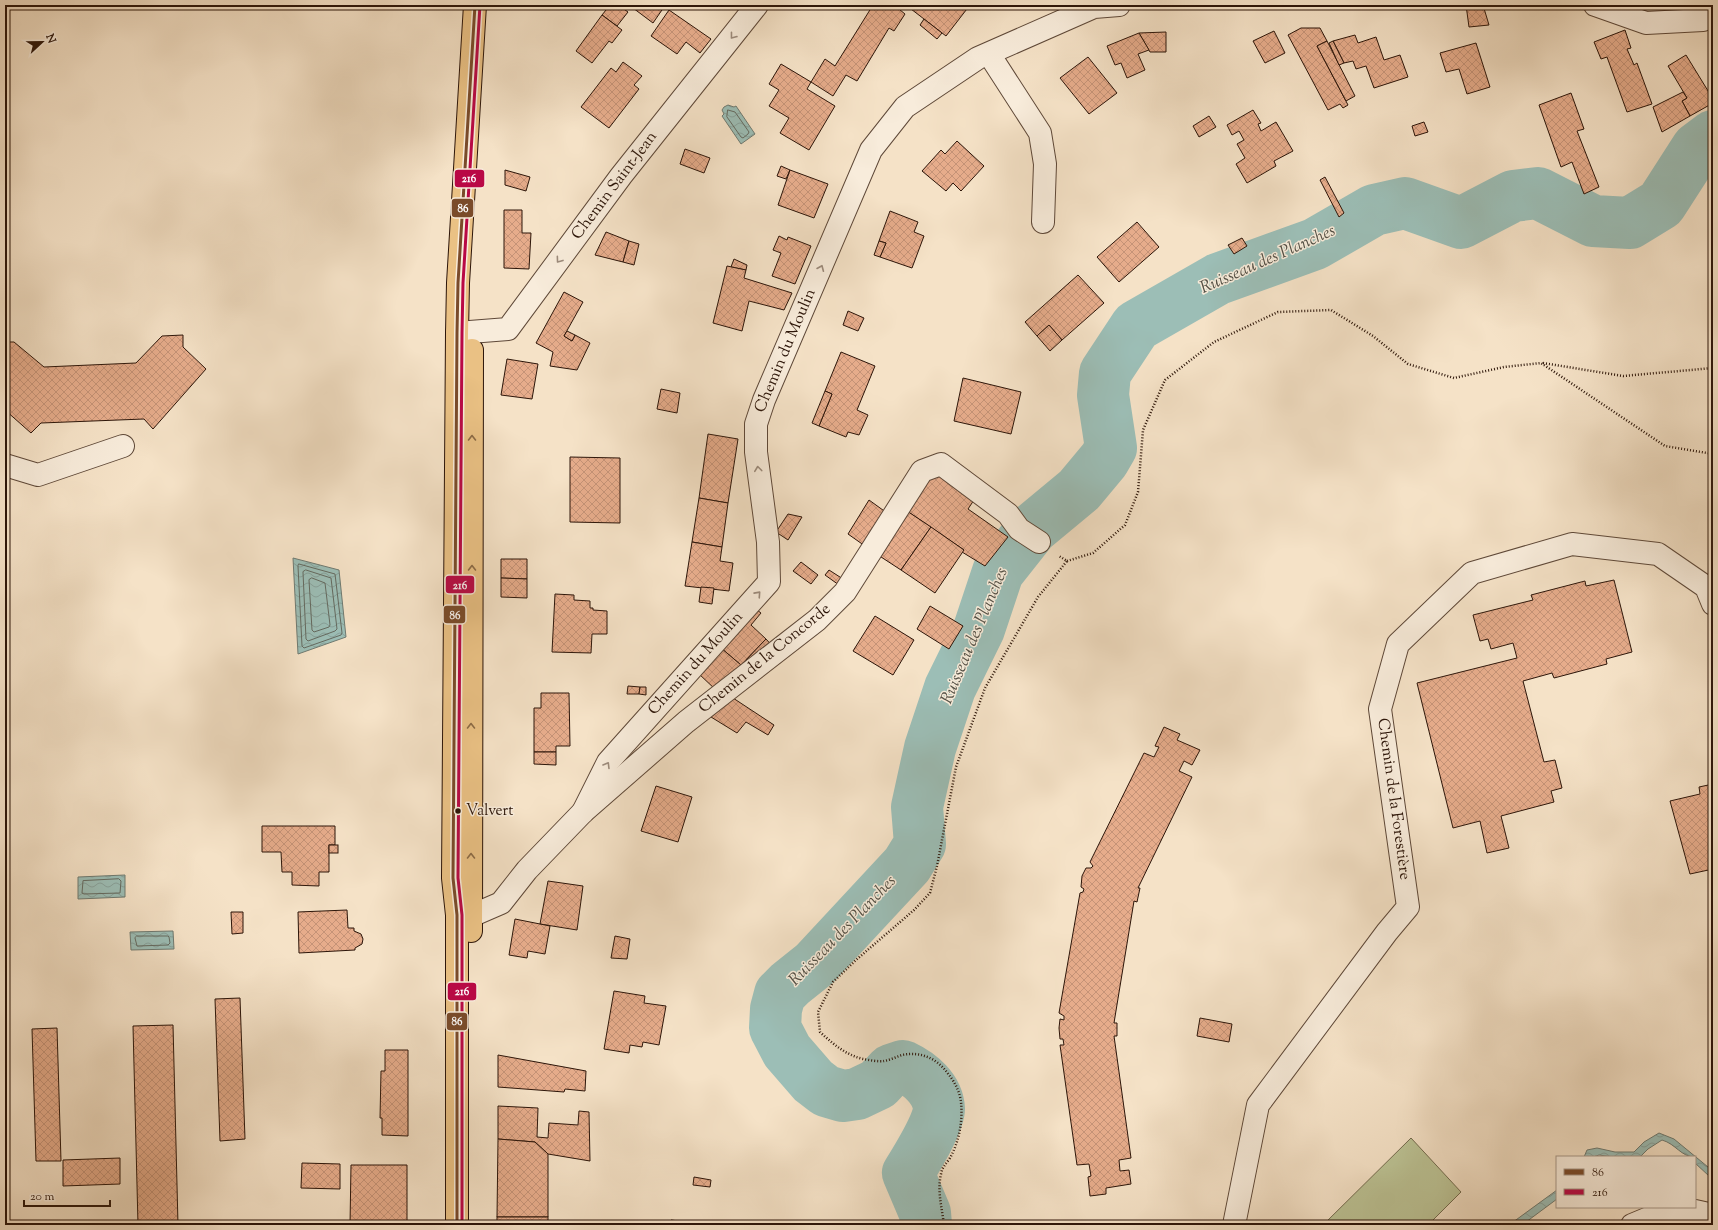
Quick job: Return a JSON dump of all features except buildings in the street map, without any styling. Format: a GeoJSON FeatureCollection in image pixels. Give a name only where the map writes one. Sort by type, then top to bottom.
{"type":"FeatureCollection","features":[{"type":"Feature","properties":{"kind":"main road"},"geometry":{"type":"LineString","coordinates":[[465,333],[458,283],[475,5]]}},
{"type":"Feature","properties":{"kind":"main road"},"geometry":{"type":"LineString","coordinates":[[472,1225],[464,915],[453,870],[465,333],[487,5]]}},
{"type":"Feature","properties":{"kind":"main road"},"geometry":{"type":"LineString","coordinates":[[457,1225],[464,915]]}},
{"type":"Feature","properties":{"kind":"street","name":"Chemin Saint-Jean"},"geometry":{"type":"LineString","coordinates":[[465,333],[508,330],[622,176],[758,5]]}},
{"type":"Feature","properties":{"kind":"street","name":"Chemin du Moulin"},"geometry":{"type":"LineString","coordinates":[[583,812],[608,762],[769,582],[768,542],[756,452],[756,424],[764,400],[871,150],[905,107],[978,58],[1077,9],[1118,5]]}},
{"type":"Feature","properties":{"kind":"street"},"geometry":{"type":"LineString","coordinates":[[1595,5],[1646,23],[1703,20],[1713,14]]}},
{"type":"Feature","properties":{"kind":"street"},"geometry":{"type":"LineString","coordinates":[[988,54],[1040,133],[1045,164],[1043,222]]}},
{"type":"Feature","properties":{"kind":"street"},"geometry":{"type":"LineString","coordinates":[[5,465],[38,475],[123,446]]}},
{"type":"Feature","properties":{"kind":"street","name":"Chemin de la Concorde"},"geometry":{"type":"LineString","coordinates":[[464,915],[501,902],[527,870],[583,812],[686,722],[818,620],[845,592],[922,472],[941,464],[1008,514],[1019,529],[1039,542]]}},
{"type":"Feature","properties":{"kind":"street","name":"Chemin de la Forestière"},"geometry":{"type":"LineString","coordinates":[[1234,1225],[1258,1105],[1387,932],[1408,907],[1380,709],[1398,644],[1472,573],[1572,544],[1658,554],[1706,587],[1713,604]]}},
{"type":"Feature","properties":{"kind":"street"},"geometry":{"type":"LineString","coordinates":[[1632,1225],[1656,1215],[1686,1209],[1713,1215]]}},
{"type":"Feature","properties":{"kind":"path"},"geometry":{"type":"LineString","coordinates":[[944,1225],[938,1190],[942,1167],[949,1159],[957,1138],[962,1115],[961,1100],[956,1085],[942,1064],[929,1057],[916,1054],[902,1055],[884,1062],[862,1059],[840,1050],[820,1032],[818,1012],[833,982],[914,910],[930,893],[937,866],[956,767],[985,688],[1038,597],[1068,561],[1093,553],[1125,525],[1138,492],[1143,430],[1165,380],[1214,342],[1278,312],[1331,310],[1373,336],[1408,364],[1454,378],[1504,367],[1541,363],[1623,376],[1713,368]]}},
{"type":"Feature","properties":{"kind":"path"},"geometry":{"type":"LineString","coordinates":[[1541,363],[1665,446],[1713,454]]}},
{"type":"Feature","properties":{"kind":"path"},"geometry":{"type":"LineString","coordinates":[[1039,542],[1068,561]]}},
{"type":"Feature","properties":{"kind":"green space"},"geometry":{"type":"Polygon","coordinates":[[[1411,1138],[1461,1192],[1428,1225],[1323,1225],[1411,1138]]]}},
{"type":"Feature","properties":{"kind":"water"},"geometry":{"type":"Polygon","coordinates":[[[728,105],[734,107],[736,106],[755,134],[741,144],[722,116],[724,114],[722,110],[728,105]]]}},
{"type":"Feature","properties":{"kind":"water"},"geometry":{"type":"Polygon","coordinates":[[[293,558],[339,570],[346,637],[298,654],[293,558]]]}},
{"type":"Feature","properties":{"kind":"water"},"geometry":{"type":"Polygon","coordinates":[[[125,875],[125,897],[78,899],[78,877],[125,875]]]}},
{"type":"Feature","properties":{"kind":"water"},"geometry":{"type":"Polygon","coordinates":[[[173,931],[174,949],[131,950],[130,932],[173,931]]]}},
{"type":"Feature","properties":{"kind":"water"},"geometry":{"type":"Polygon","coordinates":[[[1659,1133],[1674,1139],[1695,1156],[1686,1155],[1671,1144],[1662,1140],[1648,1149],[1641,1156],[1584,1156],[1587,1150],[1597,1148],[1615,1152],[1634,1152],[1644,1142],[1659,1133]]]}},
{"type":"Feature","properties":{"kind":"water"},"geometry":{"type":"Polygon","coordinates":[[[1696,1157],[1713,1170],[1713,1177],[1709,1176],[1696,1164],[1696,1157]]]}},
{"type":"Feature","properties":{"kind":"water"},"geometry":{"type":"Polygon","coordinates":[[[1556,1191],[1556,1200],[1522,1225],[1509,1225],[1556,1191]]]}},
{"type":"Feature","properties":{"kind":"waterway","name":"Ruisseau des Planches"},"geometry":{"type":"LineString","coordinates":[[926,1225],[925,1213],[908,1173],[926,1141],[938,1115],[938,1102],[932,1089],[916,1073],[903,1066],[891,1070],[878,1084],[857,1094],[843,1096],[826,1091],[813,1081],[787,1051],[775,1028],[776,1009],[780,994],[815,964],[907,865],[920,844],[917,807],[930,748],[950,688],[979,629],[998,572],[1032,529],[1079,490],[1104,460],[1111,448],[1103,395],[1105,373],[1136,326],[1218,279],[1315,244],[1374,210],[1405,203],[1461,223],[1513,196],[1538,193],[1593,221],[1630,223],[1661,204],[1697,148],[1713,136]]}},
{"type":"Feature","properties":{"kind":"transit line","name":"86"},"geometry":{"type":"LineString","coordinates":[[457,1225],[457,915],[453,878],[457,333],[458,283],[475,5]]}},
{"type":"Feature","properties":{"kind":"transit line","name":"216"},"geometry":{"type":"LineString","coordinates":[[462,1225],[462,915],[458,878],[462,333],[463,283],[480,5]]}},
{"type":"Feature","properties":{"kind":"place","name":"Valvert"},"geometry":{"type":"Point","coordinates":[458,811]}}]}
